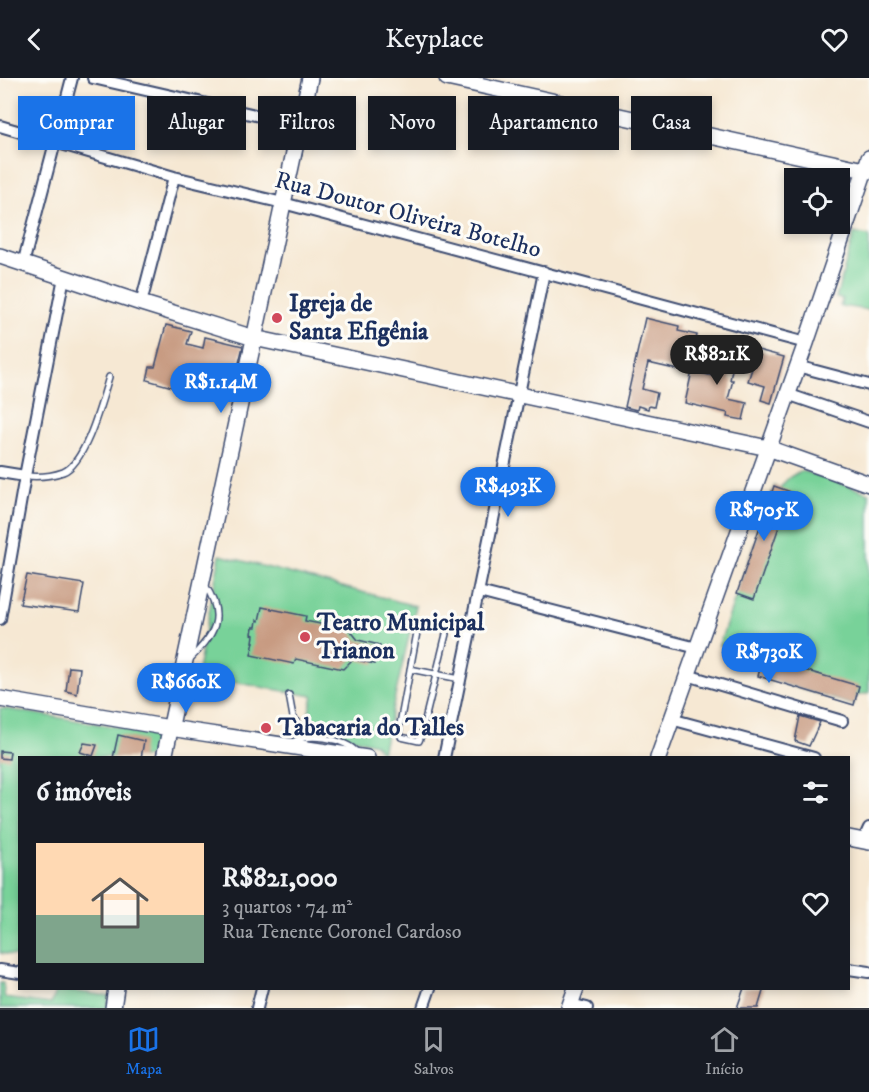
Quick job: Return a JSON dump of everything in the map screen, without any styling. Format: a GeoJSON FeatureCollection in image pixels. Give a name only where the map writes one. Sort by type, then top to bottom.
{"type":"FeatureCollection","features":[{"type":"Feature","properties":{"kind":"main road"},"geometry":{"type":"LineString","coordinates":[[306,96],[310,78]]}},
{"type":"Feature","properties":{"kind":"main road"},"geometry":{"type":"LineString","coordinates":[[447,78],[868,166],[659,756]]}},
{"type":"Feature","properties":{"kind":"main road"},"geometry":{"type":"LineString","coordinates":[[164,756],[294,150]]}},
{"type":"Feature","properties":{"kind":"main road"},"geometry":{"type":"LineString","coordinates":[[0,256],[254,338],[768,448],[869,484]]}},
{"type":"Feature","properties":{"kind":"main road"},"geometry":{"type":"LineString","coordinates":[[0,699],[170,728],[357,756]]}},
{"type":"Feature","properties":{"kind":"main road"},"geometry":{"type":"LineString","coordinates":[[113,1008],[116,990]]}},
{"type":"Feature","properties":{"kind":"main road"},"geometry":{"type":"LineString","coordinates":[[569,1006],[575,990]]}},
{"type":"Feature","properties":{"kind":"street"},"geometry":{"type":"LineString","coordinates":[[67,96],[72,78]]}},
{"type":"Feature","properties":{"kind":"street"},"geometry":{"type":"LineString","coordinates":[[93,78],[258,116]]}},
{"type":"Feature","properties":{"kind":"street","name":"Rua Doutor Oliveira Botelho"},"geometry":{"type":"LineString","coordinates":[[0,126],[18,131]]}},
{"type":"Feature","properties":{"kind":"street"},"geometry":{"type":"LineString","coordinates":[[23,264],[54,150]]}},
{"type":"Feature","properties":{"kind":"street","name":"Rua Doutor Oliveira Botelho"},"geometry":{"type":"LineString","coordinates":[[86,150],[174,177],[283,203],[806,343]]}},
{"type":"Feature","properties":{"kind":"street"},"geometry":{"type":"LineString","coordinates":[[141,303],[174,177]]}},
{"type":"Feature","properties":{"kind":"street"},"geometry":{"type":"LineString","coordinates":[[444,756],[544,272]]}},
{"type":"Feature","properties":{"kind":"street"},"geometry":{"type":"LineString","coordinates":[[0,619],[64,277]]}},
{"type":"Feature","properties":{"kind":"street"},"geometry":{"type":"LineString","coordinates":[[797,366],[869,385]]}},
{"type":"Feature","properties":{"kind":"street"},"geometry":{"type":"LineString","coordinates":[[787,394],[869,422]]}},
{"type":"Feature","properties":{"kind":"street"},"geometry":{"type":"LineString","coordinates":[[0,472],[25,476]]}},
{"type":"Feature","properties":{"kind":"street"},"geometry":{"type":"LineString","coordinates":[[479,592],[697,648]]}},
{"type":"Feature","properties":{"kind":"street"},"geometry":{"type":"LineString","coordinates":[[687,675],[842,721]]}},
{"type":"Feature","properties":{"kind":"street"},"geometry":{"type":"LineString","coordinates":[[671,719],[807,756]]}},
{"type":"Feature","properties":{"kind":"street"},"geometry":{"type":"LineString","coordinates":[[850,969],[869,972]]}},
{"type":"Feature","properties":{"kind":"street"},"geometry":{"type":"LineString","coordinates":[[0,970],[18,973]]}},
{"type":"Feature","properties":{"kind":"street"},"geometry":{"type":"LineString","coordinates":[[257,1008],[262,990]]}},
{"type":"Feature","properties":{"kind":"street"},"geometry":{"type":"LineString","coordinates":[[423,1008],[429,990]]}},
{"type":"Feature","properties":{"kind":"street"},"geometry":{"type":"LineString","coordinates":[[569,1006],[587,1008]]}},
{"type":"Feature","properties":{"kind":"lane"},"geometry":{"type":"LineString","coordinates":[[25,476],[63,472],[72,466],[88,440],[109,377]]}},
{"type":"Feature","properties":{"kind":"lane"},"geometry":{"type":"LineString","coordinates":[[184,665],[205,644],[214,629],[216,603],[202,581]]}},
{"type":"Feature","properties":{"kind":"lane"},"geometry":{"type":"LineString","coordinates":[[421,622],[443,626],[447,630],[420,739],[416,741],[401,737],[399,729],[410,669],[421,622]]}},
{"type":"Feature","properties":{"kind":"lane"},"geometry":{"type":"LineString","coordinates":[[410,669],[460,679]]}},
{"type":"Feature","properties":{"kind":"lane"},"geometry":{"type":"LineString","coordinates":[[289,695],[293,717],[312,748]]}},
{"type":"Feature","properties":{"kind":"green space"},"geometry":{"type":"Polygon","coordinates":[[[854,233],[869,236],[869,310],[840,306],[843,299],[836,298],[854,233]]]}},
{"type":"Feature","properties":{"kind":"green space"},"geometry":{"type":"Polygon","coordinates":[[[803,471],[869,493],[869,693],[856,696],[854,705],[758,676],[763,658],[719,645],[774,486],[780,488],[790,477],[803,471]]]}},
{"type":"Feature","properties":{"kind":"green space"},"geometry":{"type":"Polygon","coordinates":[[[220,555],[416,606],[382,753],[375,744],[314,728],[307,720],[313,696],[197,676],[220,555]]]}},
{"type":"Feature","properties":{"kind":"green space"},"geometry":{"type":"Polygon","coordinates":[[[0,708],[161,734],[156,756],[18,756],[18,956],[0,953],[0,708]]]}},
{"type":"Feature","properties":{"kind":"green space"},"geometry":{"type":"Polygon","coordinates":[[[0,983],[3,983],[5,998],[51,1004],[57,990],[109,996],[107,1008],[0,1008],[0,983]]]}},
{"type":"Feature","properties":{"kind":"building"},"geometry":{"type":"Polygon","coordinates":[[[645,318],[679,326],[678,331],[697,335],[694,348],[685,346],[679,370],[648,363],[642,389],[657,393],[654,407],[649,406],[648,409],[638,406],[637,410],[625,407],[645,318]]]}},
{"type":"Feature","properties":{"kind":"building"},"geometry":{"type":"Polygon","coordinates":[[[166,325],[191,331],[187,344],[203,348],[205,337],[243,346],[230,401],[176,390],[176,388],[147,380],[150,367],[155,367],[166,325]]]}},
{"type":"Feature","properties":{"kind":"building"},"geometry":{"type":"Polygon","coordinates":[[[721,341],[737,344],[730,380],[733,380],[728,399],[747,403],[743,420],[727,417],[728,413],[685,403],[692,371],[713,376],[721,341]]]}},
{"type":"Feature","properties":{"kind":"building"},"geometry":{"type":"Polygon","coordinates":[[[758,350],[784,357],[771,403],[761,400],[765,386],[748,381],[758,350]]]}},
{"type":"Feature","properties":{"kind":"building"},"geometry":{"type":"Polygon","coordinates":[[[774,486],[791,492],[754,599],[737,593],[774,486]]]}},
{"type":"Feature","properties":{"kind":"building"},"geometry":{"type":"Polygon","coordinates":[[[27,575],[84,584],[79,612],[20,604],[27,575]]]}},
{"type":"Feature","properties":{"kind":"building","name":"Teatro Municipal Trianon"},"geometry":{"type":"Polygon","coordinates":[[[262,607],[306,616],[305,621],[350,630],[358,640],[380,645],[375,664],[353,659],[343,669],[296,659],[294,664],[251,655],[254,642],[253,627],[256,627],[257,620],[259,621],[262,607]]]}},
{"type":"Feature","properties":{"kind":"building"},"geometry":{"type":"Polygon","coordinates":[[[763,658],[859,686],[854,705],[758,676],[763,658]]]}},
{"type":"Feature","properties":{"kind":"building"},"geometry":{"type":"Polygon","coordinates":[[[69,667],[80,668],[77,694],[66,691],[69,667]]]}},
{"type":"Feature","properties":{"kind":"building"},"geometry":{"type":"Polygon","coordinates":[[[800,716],[820,722],[809,746],[795,741],[800,716]]]}},
{"type":"Feature","properties":{"kind":"building"},"geometry":{"type":"Polygon","coordinates":[[[118,735],[144,741],[141,756],[113,756],[118,735]]]}},
{"type":"Feature","properties":{"kind":"building"},"geometry":{"type":"Polygon","coordinates":[[[84,743],[97,745],[93,756],[80,752],[84,743]]]}},
{"type":"Feature","properties":{"kind":"building"},"geometry":{"type":"Polygon","coordinates":[[[0,751],[10,752],[9,759],[0,758],[0,751]]]}},
{"type":"Feature","properties":{"kind":"building"},"geometry":{"type":"Polygon","coordinates":[[[743,990],[763,990],[758,1008],[737,1008],[743,990]]]}},
{"type":"Feature","properties":{"kind":"place","name":"Igreja de Santa Efigênia"},"geometry":{"type":"Point","coordinates":[277,318]}},
{"type":"Feature","properties":{"kind":"place","name":"Teatro Municipal Trianon"},"geometry":{"type":"Point","coordinates":[305,637]}},
{"type":"Feature","properties":{"kind":"place","name":"Tabacaria do Talles"},"geometry":{"type":"Point","coordinates":[266,728]}}]}
